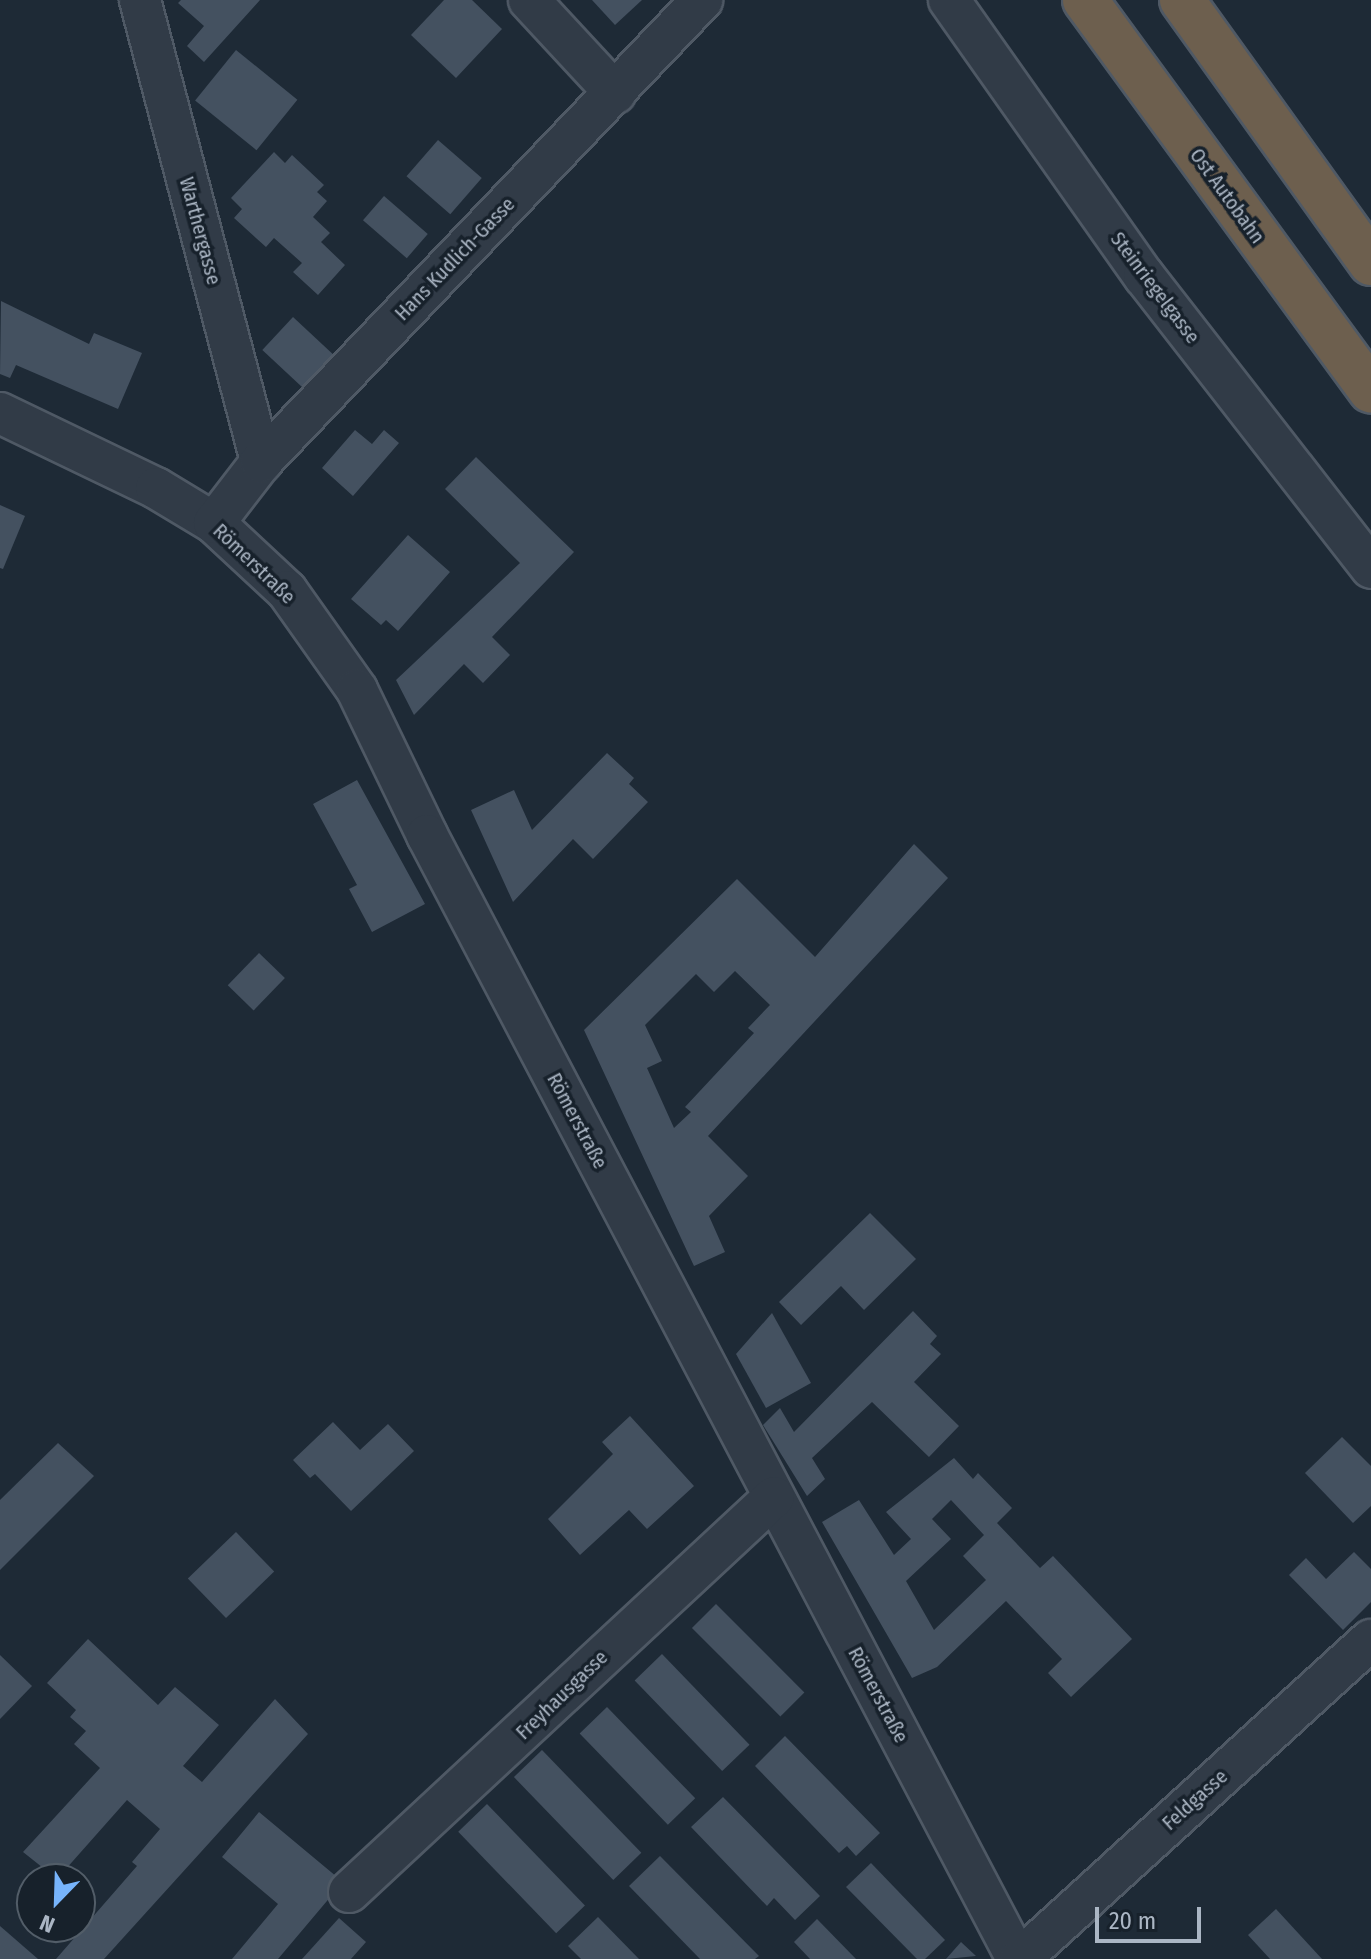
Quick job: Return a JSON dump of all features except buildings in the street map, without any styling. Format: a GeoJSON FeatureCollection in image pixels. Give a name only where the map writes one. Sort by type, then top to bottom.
{"type":"FeatureCollection","features":[{"type":"Feature","properties":{"kind":"highway","name":"Ost Autobahn"},"geometry":{"type":"LineString","coordinates":[[1085,0],[1371,391]]}},
{"type":"Feature","properties":{"kind":"highway"},"geometry":{"type":"LineString","coordinates":[[1182,0],[1371,263]]}},
{"type":"Feature","properties":{"kind":"street","name":"Warthergasse"},"geometry":{"type":"LineString","coordinates":[[140,0],[261,462]]}},
{"type":"Feature","properties":{"kind":"street"},"geometry":{"type":"LineString","coordinates":[[529,0],[615,93]]}},
{"type":"Feature","properties":{"kind":"street","name":"Hans Kudlich-Gasse"},"geometry":{"type":"LineString","coordinates":[[214,523],[261,462],[702,0]]}},
{"type":"Feature","properties":{"kind":"street","name":"Steinriegelgasse"},"geometry":{"type":"LineString","coordinates":[[949,0],[1144,276],[1371,568]]}},
{"type":"Feature","properties":{"kind":"street","name":"Römerstraße"},"geometry":{"type":"LineString","coordinates":[[0,413],[156,488],[214,523],[287,591],[357,690],[427,835],[1018,1959]]}},
{"type":"Feature","properties":{"kind":"street","name":"Freyhausgasse"},"geometry":{"type":"LineString","coordinates":[[349,1892],[774,1497]]}},
{"type":"Feature","properties":{"kind":"street","name":"Feldgasse"},"geometry":{"type":"LineString","coordinates":[[1018,1959],[1371,1640]]}}]}
